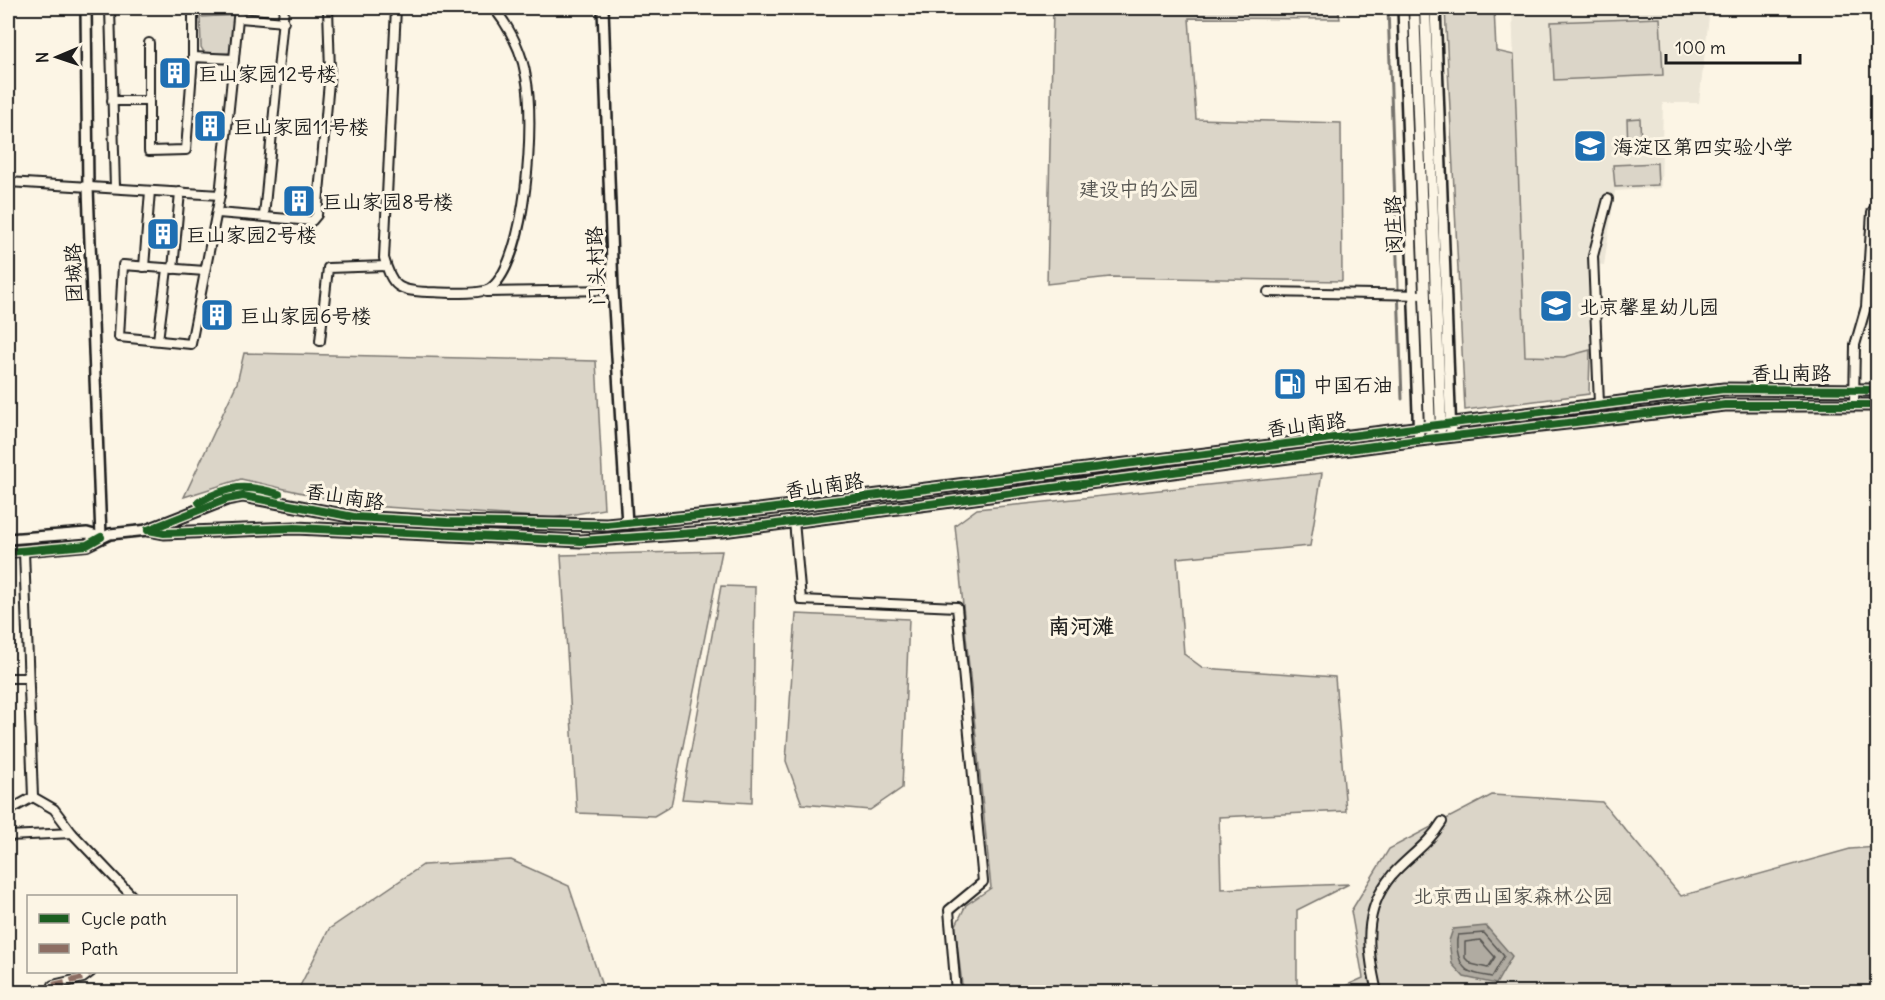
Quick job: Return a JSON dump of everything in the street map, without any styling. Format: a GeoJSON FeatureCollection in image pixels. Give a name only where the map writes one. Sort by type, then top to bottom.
{"type":"FeatureCollection","features":[{"type":"Feature","properties":{"kind":"main road","name":"闵庄路"},"geometry":{"type":"LineString","coordinates":[[1414,8],[1419,295],[1435,424]]}},
{"type":"Feature","properties":{"kind":"main road","name":"闵庄路"},"geometry":{"type":"LineString","coordinates":[[1425,8],[1435,438]]}},
{"type":"Feature","properties":{"kind":"main road","name":"香山南路"},"geometry":{"type":"LineString","coordinates":[[148,530],[227,499],[243,496],[354,517],[395,521],[562,525],[627,524],[759,510],[1724,388],[1878,390]]}},
{"type":"Feature","properties":{"kind":"main road","name":"香山南路"},"geometry":{"type":"LineString","coordinates":[[148,530],[164,533],[343,529],[581,541],[689,534],[1435,438],[1725,405],[1878,405]]}},
{"type":"Feature","properties":{"kind":"street","name":"团城路"},"geometry":{"type":"LineString","coordinates":[[86,8],[88,188],[101,537]]}},
{"type":"Feature","properties":{"kind":"street"},"geometry":{"type":"LineString","coordinates":[[110,8],[115,188]]}},
{"type":"Feature","properties":{"kind":"street"},"geometry":{"type":"LineString","coordinates":[[149,43],[149,151],[186,150],[193,57],[193,8]]}},
{"type":"Feature","properties":{"kind":"street"},"geometry":{"type":"LineString","coordinates":[[205,271],[123,265],[119,337],[191,344],[218,213],[240,18],[239,8]]}},
{"type":"Feature","properties":{"kind":"street"},"geometry":{"type":"LineString","coordinates":[[264,216],[284,8]]}},
{"type":"Feature","properties":{"kind":"street"},"geometry":{"type":"LineString","coordinates":[[218,213],[312,220],[318,215],[330,71],[328,8]]}},
{"type":"Feature","properties":{"kind":"street"},"geometry":{"type":"LineString","coordinates":[[396,8],[384,258],[397,286],[408,292],[614,290]]}},
{"type":"Feature","properties":{"kind":"street"},"geometry":{"type":"LineString","coordinates":[[476,292],[490,289],[497,279],[514,240],[527,170],[531,119],[526,76],[516,43],[494,8]]}},
{"type":"Feature","properties":{"kind":"street","name":"门头村路"},"geometry":{"type":"LineString","coordinates":[[603,8],[614,290],[627,524]]}},
{"type":"Feature","properties":{"kind":"street","name":"闵庄路"},"geometry":{"type":"LineString","coordinates":[[1403,8],[1419,295]]}},
{"type":"Feature","properties":{"kind":"street","name":"闵庄路"},"geometry":{"type":"LineString","coordinates":[[1435,8],[1435,438]]}},
{"type":"Feature","properties":{"kind":"street"},"geometry":{"type":"LineString","coordinates":[[240,18],[284,22]]}},
{"type":"Feature","properties":{"kind":"street"},"geometry":{"type":"LineString","coordinates":[[193,57],[234,59]]}},
{"type":"Feature","properties":{"kind":"street"},"geometry":{"type":"LineString","coordinates":[[112,102],[149,100]]}},
{"type":"Feature","properties":{"kind":"street"},"geometry":{"type":"LineString","coordinates":[[8,182],[220,195]]}},
{"type":"Feature","properties":{"kind":"street"},"geometry":{"type":"LineString","coordinates":[[144,267],[150,190]]}},
{"type":"Feature","properties":{"kind":"street"},"geometry":{"type":"LineString","coordinates":[[158,340],[180,192]]}},
{"type":"Feature","properties":{"kind":"street"},"geometry":{"type":"LineString","coordinates":[[1599,404],[1593,256],[1608,199]]}},
{"type":"Feature","properties":{"kind":"street"},"geometry":{"type":"LineString","coordinates":[[1854,404],[1855,345],[1866,307],[1872,212],[1878,203]]}},
{"type":"Feature","properties":{"kind":"street"},"geometry":{"type":"LineString","coordinates":[[320,341],[328,268],[386,266]]}},
{"type":"Feature","properties":{"kind":"street"},"geometry":{"type":"LineString","coordinates":[[1269,292],[1419,295]]}},
{"type":"Feature","properties":{"kind":"street"},"geometry":{"type":"LineString","coordinates":[[794,522],[801,600],[957,607],[984,882],[949,909],[956,993]]}},
{"type":"Feature","properties":{"kind":"street","name":"香山南路"},"geometry":{"type":"LineString","coordinates":[[8,552],[87,545],[101,537],[148,530]]}},
{"type":"Feature","properties":{"kind":"street","name":"香山南路"},"geometry":{"type":"LineString","coordinates":[[8,539],[87,532],[101,537]]}},
{"type":"Feature","properties":{"kind":"street"},"geometry":{"type":"LineString","coordinates":[[24,550],[33,797]]}},
{"type":"Feature","properties":{"kind":"street"},"geometry":{"type":"LineString","coordinates":[[8,678],[28,678]]}},
{"type":"Feature","properties":{"kind":"street"},"geometry":{"type":"LineString","coordinates":[[8,811],[33,797]]}},
{"type":"Feature","properties":{"kind":"street"},"geometry":{"type":"LineString","coordinates":[[33,797],[54,809],[72,833],[130,895]]}},
{"type":"Feature","properties":{"kind":"street"},"geometry":{"type":"LineString","coordinates":[[1377,993],[1367,935],[1372,906],[1392,876],[1431,841],[1442,822]]}},
{"type":"Feature","properties":{"kind":"street"},"geometry":{"type":"LineString","coordinates":[[8,836],[72,833]]}},
{"type":"Feature","properties":{"kind":"street"},"geometry":{"type":"LineString","coordinates":[[53,985],[83,978],[90,973]]}},
{"type":"Feature","properties":{"kind":"shaded area","name":"海淀区第四实验小学"},"geometry":{"type":"Polygon","coordinates":[[[1512,8],[1710,8],[1699,103],[1663,103],[1661,188],[1615,191],[1604,265],[1588,263],[1590,350],[1564,357],[1525,356],[1512,8]]]}},
{"type":"Feature","properties":{"kind":"green space","name":"建设中的公园"},"geometry":{"type":"Polygon","coordinates":[[[1053,8],[1338,8],[1340,19],[1189,18],[1196,119],[1341,123],[1342,281],[1110,277],[1047,284],[1053,8]]]}},
{"type":"Feature","properties":{"kind":"green space"},"geometry":{"type":"Polygon","coordinates":[[[1445,8],[1494,8],[1496,51],[1514,55],[1525,356],[1564,357],[1590,350],[1589,394],[1465,410],[1445,8]]]}},
{"type":"Feature","properties":{"kind":"green space"},"geometry":{"type":"Polygon","coordinates":[[[237,15],[235,53],[205,54],[201,47],[200,17],[237,15]]]}},
{"type":"Feature","properties":{"kind":"green space"},"geometry":{"type":"Polygon","coordinates":[[[1660,18],[1663,75],[1554,80],[1551,22],[1660,18]]]}},
{"type":"Feature","properties":{"kind":"green space"},"geometry":{"type":"Polygon","coordinates":[[[1640,118],[1641,149],[1628,149],[1627,119],[1640,118]]]}},
{"type":"Feature","properties":{"kind":"green space"},"geometry":{"type":"Polygon","coordinates":[[[1657,163],[1658,185],[1615,187],[1613,165],[1657,163]]]}},
{"type":"Feature","properties":{"kind":"green space"},"geometry":{"type":"Polygon","coordinates":[[[244,353],[596,361],[604,509],[553,518],[355,505],[241,479],[184,497],[237,383],[244,353]]]}},
{"type":"Feature","properties":{"kind":"green space"},"geometry":{"type":"Polygon","coordinates":[[[1322,473],[1310,546],[1177,558],[1184,654],[1203,668],[1335,677],[1346,811],[1219,817],[1221,889],[1349,884],[1297,910],[1297,992],[963,992],[955,927],[966,905],[991,888],[955,525],[977,509],[1322,473]]]}},
{"type":"Feature","properties":{"kind":"green space"},"geometry":{"type":"Polygon","coordinates":[[[722,551],[671,806],[654,816],[577,813],[561,555],[722,551]]]}},
{"type":"Feature","properties":{"kind":"green space"},"geometry":{"type":"Polygon","coordinates":[[[721,586],[755,587],[752,803],[682,799],[721,586]]]}},
{"type":"Feature","properties":{"kind":"green space"},"geometry":{"type":"Polygon","coordinates":[[[796,614],[909,619],[902,788],[870,810],[802,804],[786,761],[796,614]]]}},
{"type":"Feature","properties":{"kind":"green space","name":"北京西山国家森林公园"},"geometry":{"type":"Polygon","coordinates":[[[1492,795],[1602,802],[1681,896],[1850,849],[1877,847],[1877,992],[1332,992],[1363,978],[1351,911],[1389,849],[1492,795]]]}},
{"type":"Feature","properties":{"kind":"green space"},"geometry":{"type":"Polygon","coordinates":[[[511,860],[569,886],[604,992],[297,992],[329,929],[423,865],[511,860]]]}},
{"type":"Feature","properties":{"kind":"water"},"geometry":{"type":"Polygon","coordinates":[[[1486,926],[1512,956],[1496,984],[1464,977],[1452,964],[1449,941],[1453,929],[1486,926]]]}},
{"type":"Feature","properties":{"kind":"waterway"},"geometry":{"type":"LineString","coordinates":[[1388,8],[1402,399]]}},
{"type":"Feature","properties":{"kind":"marked path"},"geometry":{"type":"LineString","coordinates":[[53,985],[83,978],[90,973]]}},
{"type":"Feature","properties":{"kind":"cycle path"},"geometry":{"type":"LineString","coordinates":[[148,530],[227,499],[243,496],[354,517],[447,522],[607,525],[759,510],[1724,389],[1878,390]]}},
{"type":"Feature","properties":{"kind":"cycle path"},"geometry":{"type":"LineString","coordinates":[[148,530],[164,533],[295,528],[581,541],[722,531],[1419,440],[1725,405],[1878,405]]}},
{"type":"Feature","properties":{"kind":"cycle path"},"geometry":{"type":"LineString","coordinates":[[199,502],[220,492],[238,488],[279,494]]}},
{"type":"Feature","properties":{"kind":"cycle path"},"geometry":{"type":"LineString","coordinates":[[8,552],[87,545],[101,537]]}},
{"type":"Feature","properties":{"kind":"place","name":"巨山家园12号楼"},"geometry":{"type":"Point","coordinates":[175,73]}},
{"type":"Feature","properties":{"kind":"place","name":"巨山家园11号楼"},"geometry":{"type":"Point","coordinates":[210,126]}},
{"type":"Feature","properties":{"kind":"place","name":"海淀区第四实验小学"},"geometry":{"type":"Point","coordinates":[1590,146]}},
{"type":"Feature","properties":{"kind":"place","name":"巨山家园8号楼"},"geometry":{"type":"Point","coordinates":[299,201]}},
{"type":"Feature","properties":{"kind":"place","name":"巨山家园2号楼"},"geometry":{"type":"Point","coordinates":[163,234]}},
{"type":"Feature","properties":{"kind":"place","name":"北京馨星幼儿园"},"geometry":{"type":"Point","coordinates":[1556,306]}},
{"type":"Feature","properties":{"kind":"place","name":"巨山家园6号楼"},"geometry":{"type":"Point","coordinates":[217,315]}},
{"type":"Feature","properties":{"kind":"place","name":"中国石油"},"geometry":{"type":"Point","coordinates":[1290,384]}},
{"type":"Feature","properties":{"kind":"district","name":"南河滩"},"geometry":{"type":"Point","coordinates":[1081,626]}}]}
